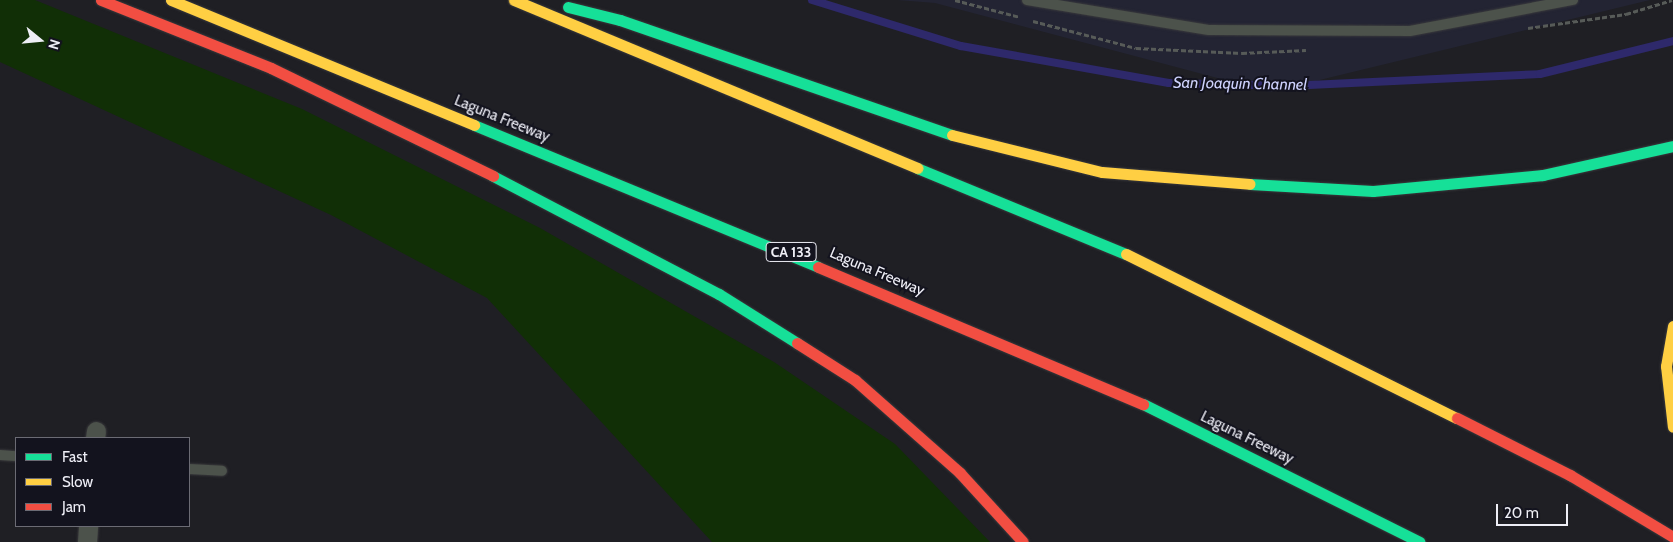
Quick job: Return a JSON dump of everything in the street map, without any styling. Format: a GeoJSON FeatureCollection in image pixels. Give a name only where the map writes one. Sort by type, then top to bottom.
{"type":"FeatureCollection","features":[{"type":"Feature","properties":{"kind":"highway"},"geometry":{"type":"LineString","coordinates":[[101,0],[271,68],[516,187],[719,294],[862,386],[960,473],[1022,542]]}},
{"type":"Feature","properties":{"kind":"highway","name":"Laguna Freeway"},"geometry":{"type":"LineString","coordinates":[[171,0],[1100,383],[1420,542]]}},
{"type":"Feature","properties":{"kind":"highway"},"geometry":{"type":"LineString","coordinates":[[514,0],[1159,268],[1570,475],[1673,538]]}},
{"type":"Feature","properties":{"kind":"highway"},"geometry":{"type":"LineString","coordinates":[[536,0],[620,20],[979,144],[1102,172],[1165,180],[1305,191],[1373,191],[1543,175],[1673,146]]}},
{"type":"Feature","properties":{"kind":"highway"},"geometry":{"type":"LineString","coordinates":[[1673,326],[1666,366],[1673,427]]}},
{"type":"Feature","properties":{"kind":"street"},"geometry":{"type":"LineString","coordinates":[[87,542],[88,527]]}},
{"type":"Feature","properties":{"kind":"lane"},"geometry":{"type":"LineString","coordinates":[[1027,0],[1209,30],[1410,31],[1573,0]]}},
{"type":"Feature","properties":{"kind":"lane"},"geometry":{"type":"LineString","coordinates":[[0,455],[15,456]]}},
{"type":"Feature","properties":{"kind":"lane"},"geometry":{"type":"LineString","coordinates":[[190,469],[222,471]]}},
{"type":"Feature","properties":{"kind":"shaded area"},"geometry":{"type":"Polygon","coordinates":[[[897,0],[1650,0],[1270,92],[935,3],[897,0]]]}},
{"type":"Feature","properties":{"kind":"green space"},"geometry":{"type":"Polygon","coordinates":[[[0,0],[35,0],[302,109],[540,228],[774,362],[895,444],[990,542],[712,542],[487,298],[331,215],[0,62],[0,0]]]}},
{"type":"Feature","properties":{"kind":"waterway","name":"San Joaquin Channel"},"geometry":{"type":"LineString","coordinates":[[812,0],[961,46],[1169,83],[1288,86],[1540,74],[1673,41]]}},
{"type":"Feature","properties":{"kind":"traffic: fast"},"geometry":{"type":"LineString","coordinates":[[568,7],[620,20],[952,135]]}},
{"type":"Feature","properties":{"kind":"traffic: fast"},"geometry":{"type":"LineString","coordinates":[[474,125],[818,267]]}},
{"type":"Feature","properties":{"kind":"traffic: fast"},"geometry":{"type":"LineString","coordinates":[[1250,184],[1373,191],[1543,175],[1673,146]]}},
{"type":"Feature","properties":{"kind":"traffic: fast"},"geometry":{"type":"LineString","coordinates":[[917,168],[1126,254]]}},
{"type":"Feature","properties":{"kind":"traffic: fast"},"geometry":{"type":"LineString","coordinates":[[493,176],[719,294],[797,343]]}},
{"type":"Feature","properties":{"kind":"traffic: fast"},"geometry":{"type":"LineString","coordinates":[[1143,404],[1420,542]]}},
{"type":"Feature","properties":{"kind":"traffic: slow"},"geometry":{"type":"LineString","coordinates":[[171,0],[474,125]]}},
{"type":"Feature","properties":{"kind":"traffic: slow"},"geometry":{"type":"LineString","coordinates":[[514,0],[917,168]]}},
{"type":"Feature","properties":{"kind":"traffic: slow"},"geometry":{"type":"LineString","coordinates":[[952,135],[1102,172],[1250,184]]}},
{"type":"Feature","properties":{"kind":"traffic: slow"},"geometry":{"type":"LineString","coordinates":[[1126,254],[1457,418]]}},
{"type":"Feature","properties":{"kind":"traffic: slow"},"geometry":{"type":"LineString","coordinates":[[1673,326],[1666,366],[1673,427]]}},
{"type":"Feature","properties":{"kind":"traffic: jam"},"geometry":{"type":"LineString","coordinates":[[101,0],[271,68],[493,176]]}},
{"type":"Feature","properties":{"kind":"traffic: jam"},"geometry":{"type":"LineString","coordinates":[[818,267],[1143,404]]}},
{"type":"Feature","properties":{"kind":"traffic: jam"},"geometry":{"type":"LineString","coordinates":[[797,343],[855,380],[960,473],[1023,542]]}},
{"type":"Feature","properties":{"kind":"traffic: jam"},"geometry":{"type":"LineString","coordinates":[[1457,418],[1570,475],[1673,537]]}}]}
